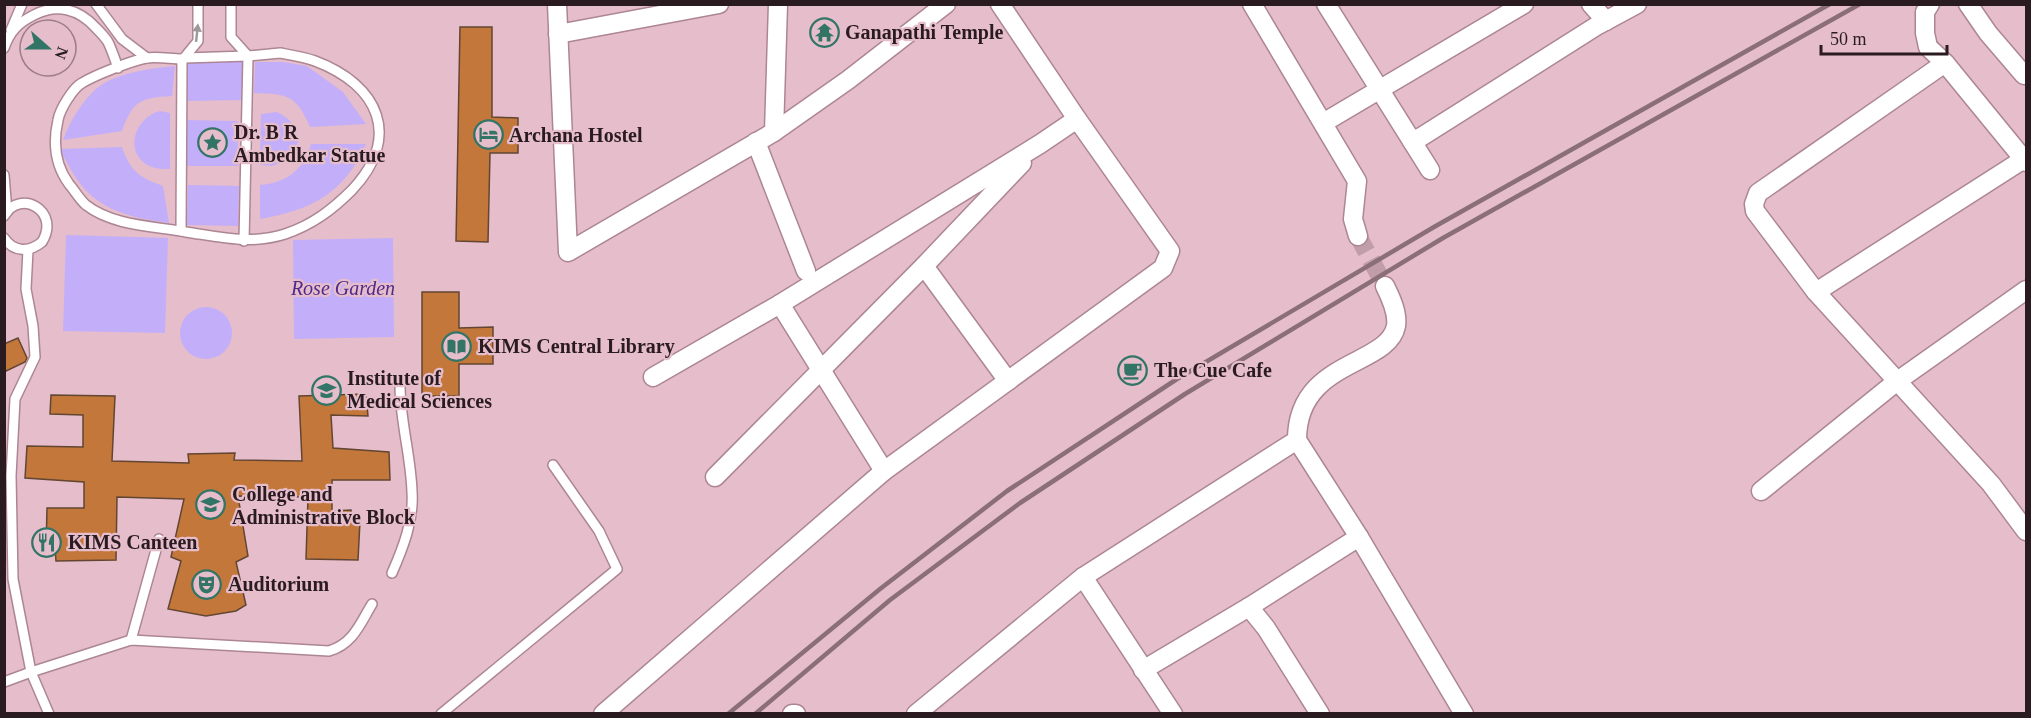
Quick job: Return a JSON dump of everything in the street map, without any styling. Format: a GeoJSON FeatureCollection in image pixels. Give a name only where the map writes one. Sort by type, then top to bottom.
{"type":"FeatureCollection","features":[{"type":"Feature","properties":{"kind":"street"},"geometry":{"type":"LineString","coordinates":[[557,4],[568,252],[774,132],[848,80],[946,4]]}},
{"type":"Feature","properties":{"kind":"street"},"geometry":{"type":"LineString","coordinates":[[558,34],[663,9],[719,4]]}},
{"type":"Feature","properties":{"kind":"street"},"geometry":{"type":"LineString","coordinates":[[774,132],[778,4]]}},
{"type":"Feature","properties":{"kind":"street"},"geometry":{"type":"LineString","coordinates":[[603,714],[885,471],[1163,268],[1170,251],[1000,4]]}},
{"type":"Feature","properties":{"kind":"street"},"geometry":{"type":"LineString","coordinates":[[1252,4],[1357,181],[1353,219],[1358,236]]}},
{"type":"Feature","properties":{"kind":"street"},"geometry":{"type":"LineString","coordinates":[[1326,4],[1430,170]]}},
{"type":"Feature","properties":{"kind":"street"},"geometry":{"type":"LineString","coordinates":[[1323,123],[1524,4]]}},
{"type":"Feature","properties":{"kind":"street"},"geometry":{"type":"LineString","coordinates":[[1591,4],[1606,21]]}},
{"type":"Feature","properties":{"kind":"street"},"geometry":{"type":"LineString","coordinates":[[1412,141],[1421,138],[1606,21],[1637,4]]}},
{"type":"Feature","properties":{"kind":"street"},"geometry":{"type":"LineString","coordinates":[[1816,292],[2025,161],[1945,63],[1928,47],[1925,12],[1930,4]]}},
{"type":"Feature","properties":{"kind":"street"},"geometry":{"type":"LineString","coordinates":[[1968,4],[1988,33],[2026,75]]}},
{"type":"Feature","properties":{"kind":"street"},"geometry":{"type":"LineString","coordinates":[[1945,63],[1758,193],[1755,198],[1755,211],[1816,292],[1991,484],[2026,531]]}},
{"type":"Feature","properties":{"kind":"street"},"geometry":{"type":"LineString","coordinates":[[653,377],[780,304],[1077,119]]}},
{"type":"Feature","properties":{"kind":"street"},"geometry":{"type":"LineString","coordinates":[[756,142],[806,271]]}},
{"type":"Feature","properties":{"kind":"street"},"geometry":{"type":"LineString","coordinates":[[715,477],[924,266],[1040,144]]}},
{"type":"Feature","properties":{"kind":"street"},"geometry":{"type":"LineString","coordinates":[[924,266],[1008,381]]}},
{"type":"Feature","properties":{"kind":"street"},"geometry":{"type":"LineString","coordinates":[[1385,286],[1395,311],[1396,325],[1392,335],[1374,352],[1330,375],[1315,389],[1304,407],[1298,424],[1298,440],[1359,537],[1464,714]]}},
{"type":"Feature","properties":{"kind":"street"},"geometry":{"type":"LineString","coordinates":[[1761,491],[1896,382],[2025,295]]}},
{"type":"Feature","properties":{"kind":"street"},"geometry":{"type":"LineString","coordinates":[[780,304],[885,471]]}},
{"type":"Feature","properties":{"kind":"street"},"geometry":{"type":"LineString","coordinates":[[916,714],[1083,577],[1298,440]]}},
{"type":"Feature","properties":{"kind":"street"},"geometry":{"type":"LineString","coordinates":[[1143,670],[1249,607],[1359,537]]}},
{"type":"Feature","properties":{"kind":"street"},"geometry":{"type":"LineString","coordinates":[[1083,577],[1173,714]]}},
{"type":"Feature","properties":{"kind":"street"},"geometry":{"type":"LineString","coordinates":[[1249,607],[1266,628],[1320,714]]}},
{"type":"Feature","properties":{"kind":"lane"},"geometry":{"type":"LineString","coordinates":[[4,48],[22,4]]}},
{"type":"Feature","properties":{"kind":"lane"},"geometry":{"type":"LineString","coordinates":[[46,4],[79,12],[90,21],[107,40],[118,68]]}},
{"type":"Feature","properties":{"kind":"lane"},"geometry":{"type":"LineString","coordinates":[[9,33],[27,18],[40,12],[72,4]]}},
{"type":"Feature","properties":{"kind":"lane"},"geometry":{"type":"LineString","coordinates":[[96,4],[122,39],[147,58]]}},
{"type":"Feature","properties":{"kind":"lane"},"geometry":{"type":"LineString","coordinates":[[181,231],[183,58],[198,41],[198,4]]}},
{"type":"Feature","properties":{"kind":"lane"},"geometry":{"type":"LineString","coordinates":[[231,4],[231,37],[248,56],[244,241]]}},
{"type":"Feature","properties":{"kind":"lane"},"geometry":{"type":"LineString","coordinates":[[280,53],[314,60],[338,72],[359,87],[377,111],[380,132],[377,154],[364,177],[326,214],[284,234],[244,241],[166,230],[105,216],[85,204],[62,175],[54,140],[60,111],[81,83],[147,58],[280,53]]}},
{"type":"Feature","properties":{"kind":"lane"},"geometry":{"type":"LineString","coordinates":[[4,175],[6,214]]}},
{"type":"Feature","properties":{"kind":"lane"},"geometry":{"type":"LineString","coordinates":[[4,238],[11,246],[28,250],[36,247],[47,235],[47,219],[37,206],[18,204],[6,214]]}},
{"type":"Feature","properties":{"kind":"lane"},"geometry":{"type":"LineString","coordinates":[[28,250],[26,289],[33,326],[35,357],[15,399],[11,476],[12,579],[31,672],[49,714]]}},
{"type":"Feature","properties":{"kind":"lane"},"geometry":{"type":"LineString","coordinates":[[392,573],[409,523],[413,493],[400,404],[400,385]]}},
{"type":"Feature","properties":{"kind":"lane"},"geometry":{"type":"LineString","coordinates":[[4,404],[15,399]]}},
{"type":"Feature","properties":{"kind":"lane"},"geometry":{"type":"LineString","coordinates":[[441,714],[617,569],[599,531],[553,465]]}},
{"type":"Feature","properties":{"kind":"lane"},"geometry":{"type":"LineString","coordinates":[[131,640],[159,539]]}},
{"type":"Feature","properties":{"kind":"lane"},"geometry":{"type":"LineString","coordinates":[[4,682],[131,640],[329,651],[341,647],[353,637],[372,604]]}},
{"type":"Feature","properties":{"kind":"green space"},"geometry":{"type":"Polygon","coordinates":[[[187,61],[242,61],[243,100],[187,101],[187,61]]]}},
{"type":"Feature","properties":{"kind":"green space"},"geometry":{"type":"Polygon","coordinates":[[[255,62],[283,62],[307,66],[343,92],[366,124],[310,127],[300,108],[289,98],[275,94],[254,93],[255,62]]]}},
{"type":"Feature","properties":{"kind":"green space"},"geometry":{"type":"Polygon","coordinates":[[[175,66],[172,96],[145,100],[134,107],[122,131],[63,140],[81,106],[96,89],[123,75],[175,66]]]}},
{"type":"Feature","properties":{"kind":"green space"},"geometry":{"type":"Polygon","coordinates":[[[160,111],[170,113],[170,169],[155,168],[145,163],[138,156],[135,148],[137,130],[142,122],[150,115],[160,111]]]}},
{"type":"Feature","properties":{"kind":"green space"},"geometry":{"type":"Polygon","coordinates":[[[277,112],[295,126],[297,145],[289,160],[272,166],[260,165],[261,114],[277,112]]]}},
{"type":"Feature","properties":{"kind":"green space"},"geometry":{"type":"Polygon","coordinates":[[[187,120],[238,121],[238,166],[187,166],[187,120]]]}},
{"type":"Feature","properties":{"kind":"green space"},"geometry":{"type":"Polygon","coordinates":[[[311,144],[366,144],[347,176],[324,197],[295,211],[260,219],[260,185],[278,181],[293,174],[304,161],[311,144]]]}},
{"type":"Feature","properties":{"kind":"green space"},"geometry":{"type":"Polygon","coordinates":[[[122,147],[137,172],[148,180],[163,186],[169,223],[129,215],[105,205],[85,189],[76,178],[60,149],[122,147]]]}},
{"type":"Feature","properties":{"kind":"green space"},"geometry":{"type":"Polygon","coordinates":[[[188,185],[239,186],[238,226],[187,225],[188,185]]]}},
{"type":"Feature","properties":{"kind":"green space"},"geometry":{"type":"Polygon","coordinates":[[[66,235],[168,238],[165,333],[63,331],[66,235]]]}},
{"type":"Feature","properties":{"kind":"green space","name":"Rose Garden"},"geometry":{"type":"Polygon","coordinates":[[[393,238],[394,337],[294,339],[293,240],[393,238]]]}},
{"type":"Feature","properties":{"kind":"green space"},"geometry":{"type":"Polygon","coordinates":[[[201,307],[211,307],[225,314],[232,333],[225,352],[211,359],[201,359],[191,355],[184,348],[180,338],[180,328],[184,318],[191,311],[201,307]]]}},
{"type":"Feature","properties":{"kind":"building","name":"Archana Hostel"},"geometry":{"type":"Polygon","coordinates":[[[460,27],[492,27],[492,117],[518,118],[518,153],[490,153],[488,242],[456,241],[460,27]]]}},
{"type":"Feature","properties":{"kind":"building","name":"KIMS Central Library"},"geometry":{"type":"Polygon","coordinates":[[[422,292],[459,292],[459,328],[493,327],[493,364],[459,364],[459,396],[422,396],[422,292]]]}},
{"type":"Feature","properties":{"kind":"building"},"geometry":{"type":"Polygon","coordinates":[[[18,338],[27,358],[25,362],[4,372],[4,344],[18,338]]]}},
{"type":"Feature","properties":{"kind":"building","name":"College and Administrative Block"},"geometry":{"type":"Polygon","coordinates":[[[366,394],[368,416],[331,415],[333,448],[389,452],[390,480],[332,480],[332,511],[351,510],[351,521],[360,521],[358,560],[306,559],[308,497],[238,496],[248,556],[236,562],[246,605],[236,611],[206,616],[168,609],[181,561],[171,557],[184,499],[117,497],[116,560],[56,561],[55,548],[46,551],[47,508],[84,508],[84,482],[25,478],[27,446],[83,447],[83,415],[50,414],[51,395],[115,396],[112,461],[189,463],[188,454],[235,453],[234,460],[302,461],[299,396],[366,394]]]}},
{"type":"Feature","properties":{"kind":"tunnel"},"geometry":{"type":"LineString","coordinates":[[1358,236],[1385,286]]}},
{"type":"Feature","properties":{"kind":"railway"},"geometry":{"type":"LineString","coordinates":[[728,714],[880,589],[1007,491],[1177,379],[1434,227],[1830,4]]}},
{"type":"Feature","properties":{"kind":"railway"},"geometry":{"type":"LineString","coordinates":[[755,714],[890,600],[1020,503],[1185,394],[1443,238],[1860,4]]}},
{"type":"Feature","properties":{"kind":"place","name":"Ganapathi Temple"},"geometry":{"type":"Point","coordinates":[824,32]}},
{"type":"Feature","properties":{"kind":"place","name":"Archana Hostel"},"geometry":{"type":"Point","coordinates":[488,135]}},
{"type":"Feature","properties":{"kind":"place","name":"Dr. B R Ambedkar Statue"},"geometry":{"type":"Point","coordinates":[213,143]}},
{"type":"Feature","properties":{"kind":"place","name":"KIMS Central Library"},"geometry":{"type":"Point","coordinates":[457,346]}},
{"type":"Feature","properties":{"kind":"place","name":"The Cue Cafe"},"geometry":{"type":"Point","coordinates":[1133,370]}},
{"type":"Feature","properties":{"kind":"place","name":"Institute of Medical Sciences"},"geometry":{"type":"Point","coordinates":[326,390]}},
{"type":"Feature","properties":{"kind":"place","name":"College and Administrative Block"},"geometry":{"type":"Point","coordinates":[211,505]}},
{"type":"Feature","properties":{"kind":"place","name":"KIMS Canteen"},"geometry":{"type":"Point","coordinates":[47,542]}},
{"type":"Feature","properties":{"kind":"place","name":"Auditorium"},"geometry":{"type":"Point","coordinates":[207,584]}}]}
